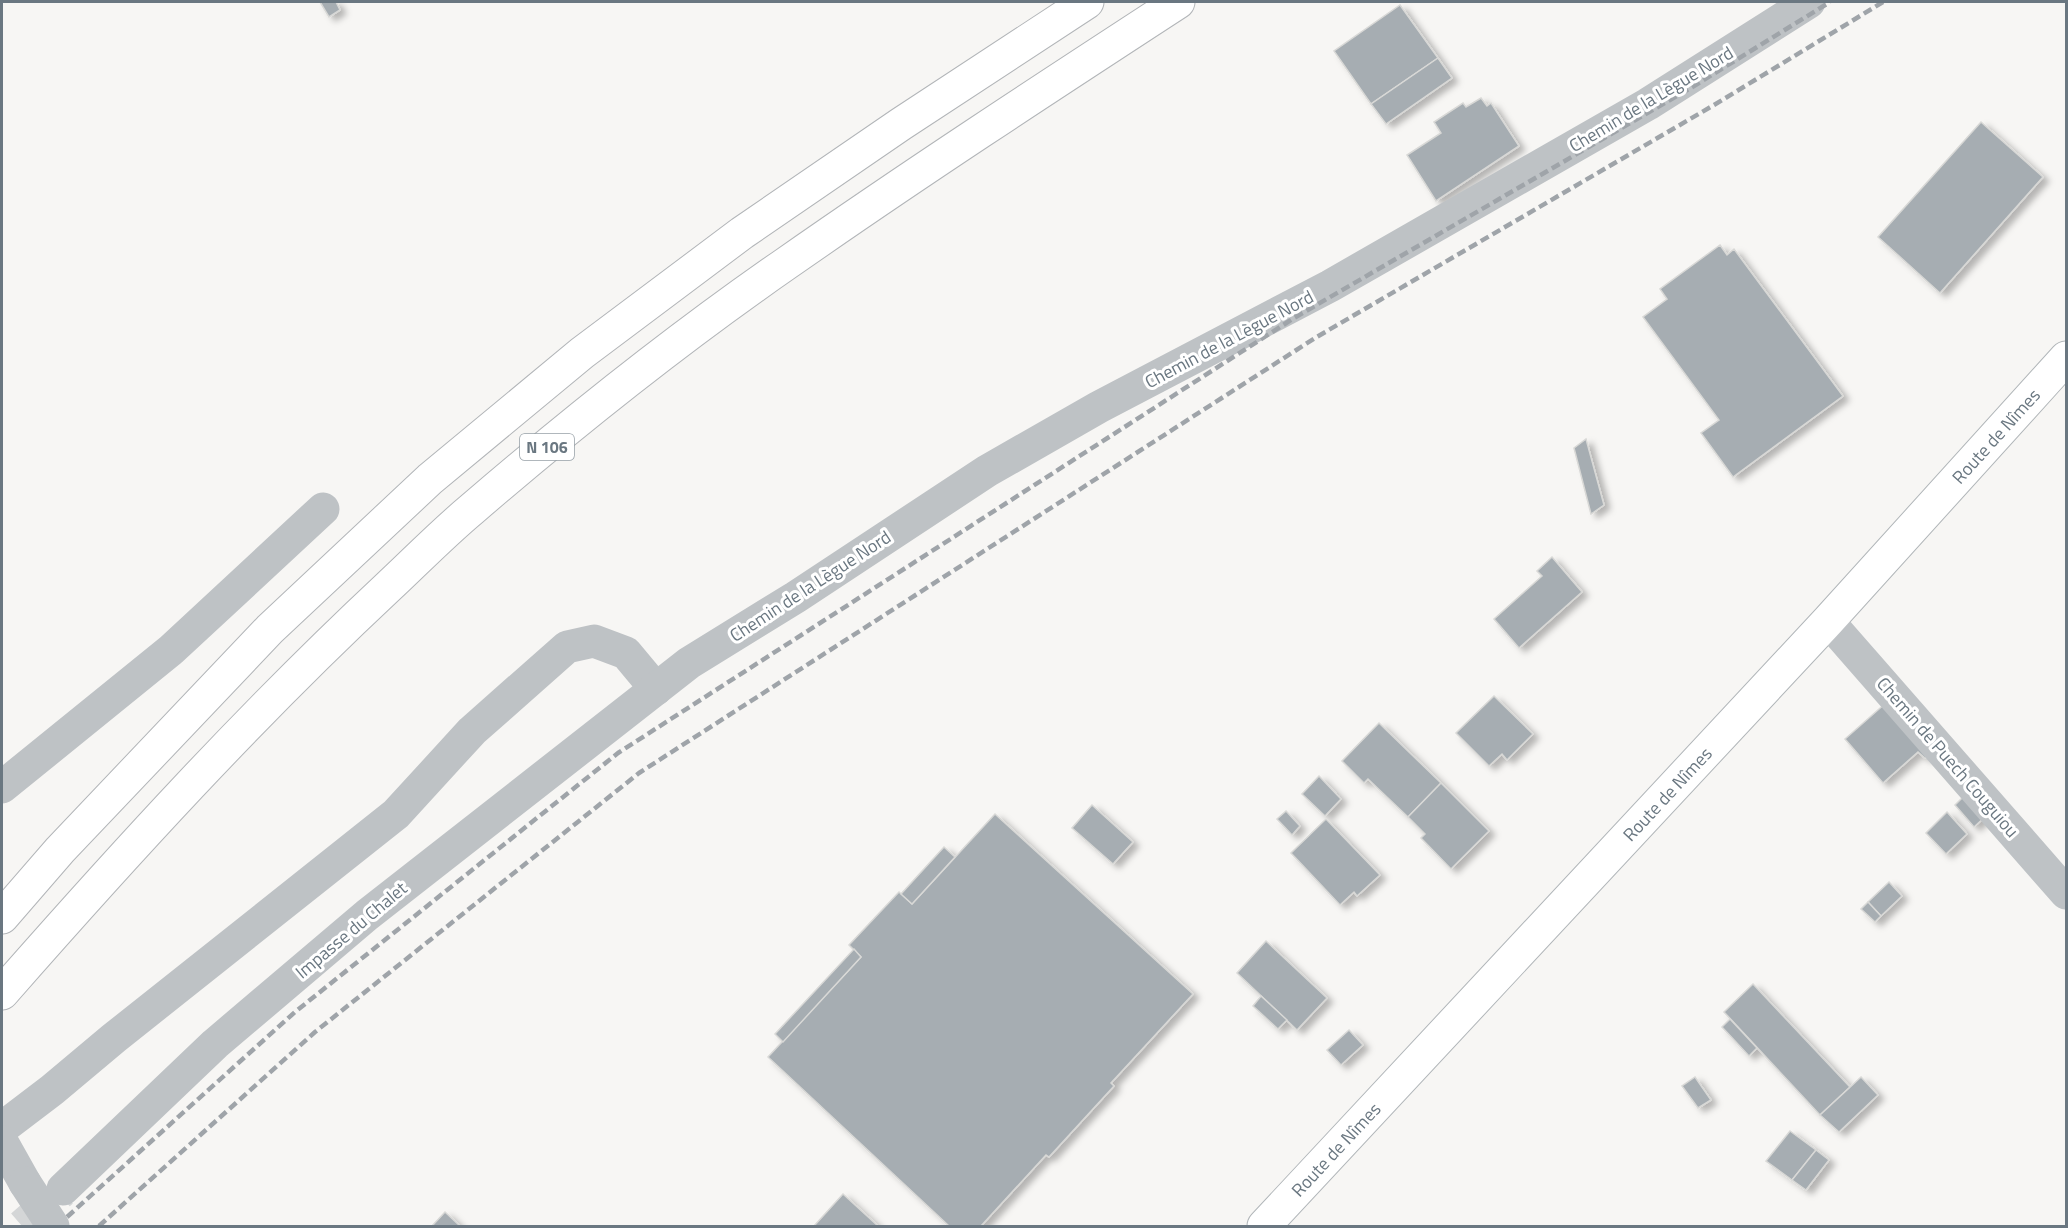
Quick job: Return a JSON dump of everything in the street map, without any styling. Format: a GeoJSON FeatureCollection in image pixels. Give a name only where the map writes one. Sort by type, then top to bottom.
{"type":"FeatureCollection","features":[{"type":"Feature","properties":{"kind":"main road","name":"N 106"},"geometry":{"type":"LineString","coordinates":[[2,917],[106,801],[270,629],[430,479],[582,353],[742,233],[901,124],[1087,2]]}},
{"type":"Feature","properties":{"kind":"main road","name":"N 106"},"geometry":{"type":"LineString","coordinates":[[2,993],[208,764],[315,655],[470,510],[621,386],[783,266],[956,148],[1178,2]]}},
{"type":"Feature","properties":{"kind":"main road","name":"Route de Nîmes"},"geometry":{"type":"LineString","coordinates":[[1264,1227],[1828,621],[2067,358]]}},
{"type":"Feature","properties":{"kind":"street","name":"Chemin de la Lègue Nord"},"geometry":{"type":"LineString","coordinates":[[656,689],[689,663],[796,597],[987,471],[1099,407],[1330,286],[1648,104],[1809,2]]}},
{"type":"Feature","properties":{"kind":"street"},"geometry":{"type":"LineString","coordinates":[[2,787],[171,650],[283,548],[322,508]]}},
{"type":"Feature","properties":{"kind":"street","name":"Chemin de Puech Couguiou"},"geometry":{"type":"LineString","coordinates":[[1828,621],[2067,893]]}},
{"type":"Feature","properties":{"kind":"street"},"geometry":{"type":"LineString","coordinates":[[2,1128],[396,814],[472,731],[567,647],[594,641],[626,653],[656,689]]}},
{"type":"Feature","properties":{"kind":"street","name":"Impasse du Chalet"},"geometry":{"type":"LineString","coordinates":[[63,1190],[215,1044],[368,915],[656,689]]}},
{"type":"Feature","properties":{"kind":"street"},"geometry":{"type":"LineString","coordinates":[[2,1142],[53,1227]]}},
{"type":"Feature","properties":{"kind":"building"},"geometry":{"type":"Polygon","coordinates":[[[320,2],[336,2],[340,10],[329,17],[320,2]]]}},
{"type":"Feature","properties":{"kind":"building"},"geometry":{"type":"Polygon","coordinates":[[[1400,5],[1438,58],[1371,104],[1334,51],[1400,5]]]}},
{"type":"Feature","properties":{"kind":"building"},"geometry":{"type":"Polygon","coordinates":[[[1438,58],[1452,78],[1386,124],[1371,104],[1438,58]]]}},
{"type":"Feature","properties":{"kind":"building"},"geometry":{"type":"Polygon","coordinates":[[[1481,98],[1487,106],[1491,103],[1519,146],[1436,201],[1407,155],[1441,133],[1434,122],[1463,103],[1466,107],[1481,98]]]}},
{"type":"Feature","properties":{"kind":"building"},"geometry":{"type":"Polygon","coordinates":[[[1981,122],[2043,177],[1940,293],[1878,237],[1981,122]]]}},
{"type":"Feature","properties":{"kind":"building"},"geometry":{"type":"Polygon","coordinates":[[[1720,245],[1727,255],[1734,249],[1843,396],[1733,477],[1701,433],[1719,420],[1643,317],[1667,299],[1660,289],[1720,245]]]}},
{"type":"Feature","properties":{"kind":"building"},"geometry":{"type":"Polygon","coordinates":[[[1586,439],[1604,505],[1591,514],[1574,448],[1586,439]]]}},
{"type":"Feature","properties":{"kind":"building"},"geometry":{"type":"Polygon","coordinates":[[[1552,557],[1582,592],[1519,648],[1494,619],[1542,576],[1537,571],[1552,557]]]}},
{"type":"Feature","properties":{"kind":"building"},"geometry":{"type":"Polygon","coordinates":[[[1494,696],[1533,734],[1507,760],[1502,754],[1489,766],[1456,733],[1494,696]]]}},
{"type":"Feature","properties":{"kind":"building"},"geometry":{"type":"Polygon","coordinates":[[[1887,702],[1931,753],[1925,758],[1918,752],[1883,783],[1845,739],[1887,702]]]}},
{"type":"Feature","properties":{"kind":"building"},"geometry":{"type":"Polygon","coordinates":[[[1379,723],[1441,783],[1408,817],[1368,779],[1364,783],[1342,761],[1379,723]]]}},
{"type":"Feature","properties":{"kind":"building"},"geometry":{"type":"Polygon","coordinates":[[[1319,776],[1341,799],[1325,816],[1302,794],[1319,776]]]}},
{"type":"Feature","properties":{"kind":"building"},"geometry":{"type":"Polygon","coordinates":[[[1441,783],[1489,831],[1451,869],[1421,838],[1425,834],[1408,817],[1441,783]]]}},
{"type":"Feature","properties":{"kind":"building"},"geometry":{"type":"Polygon","coordinates":[[[1967,793],[1987,815],[1974,827],[1955,805],[1967,793]]]}},
{"type":"Feature","properties":{"kind":"building"},"geometry":{"type":"Polygon","coordinates":[[[1092,805],[1133,842],[1113,864],[1072,828],[1092,805]]]}},
{"type":"Feature","properties":{"kind":"building"},"geometry":{"type":"Polygon","coordinates":[[[1286,811],[1300,826],[1292,835],[1277,819],[1286,811]]]}},
{"type":"Feature","properties":{"kind":"building"},"geometry":{"type":"Polygon","coordinates":[[[1947,812],[1967,834],[1946,854],[1926,833],[1947,812]]]}},
{"type":"Feature","properties":{"kind":"building"},"geometry":{"type":"Polygon","coordinates":[[[995,814],[1193,994],[1111,1083],[1114,1086],[981,1226],[949,1226],[768,1057],[861,957],[849,945],[899,892],[912,904],[995,814]]]}},
{"type":"Feature","properties":{"kind":"building"},"geometry":{"type":"Polygon","coordinates":[[[1326,819],[1380,875],[1357,896],[1354,892],[1340,905],[1291,853],[1326,819]]]}},
{"type":"Feature","properties":{"kind":"building"},"geometry":{"type":"Polygon","coordinates":[[[944,847],[955,857],[912,904],[901,894],[944,847]]]}},
{"type":"Feature","properties":{"kind":"building"},"geometry":{"type":"Polygon","coordinates":[[[1889,882],[1902,896],[1881,916],[1868,902],[1889,882]]]}},
{"type":"Feature","properties":{"kind":"building"},"geometry":{"type":"Polygon","coordinates":[[[1868,902],[1881,916],[1875,922],[1861,909],[1868,902]]]}},
{"type":"Feature","properties":{"kind":"building"},"geometry":{"type":"Polygon","coordinates":[[[1266,941],[1327,998],[1297,1030],[1237,973],[1266,941]]]}},
{"type":"Feature","properties":{"kind":"building"},"geometry":{"type":"Polygon","coordinates":[[[854,949],[861,957],[783,1042],[775,1034],[854,949]]]}},
{"type":"Feature","properties":{"kind":"building"},"geometry":{"type":"Polygon","coordinates":[[[1753,984],[1850,1087],[1820,1115],[1724,1012],[1753,984]]]}},
{"type":"Feature","properties":{"kind":"building"},"geometry":{"type":"Polygon","coordinates":[[[1261,996],[1287,1020],[1278,1029],[1253,1006],[1261,996]]]}},
{"type":"Feature","properties":{"kind":"building"},"geometry":{"type":"Polygon","coordinates":[[[1730,1019],[1757,1048],[1749,1056],[1722,1027],[1730,1019]]]}},
{"type":"Feature","properties":{"kind":"building"},"geometry":{"type":"Polygon","coordinates":[[[1349,1030],[1363,1045],[1341,1065],[1327,1050],[1349,1030]]]}},
{"type":"Feature","properties":{"kind":"building"},"geometry":{"type":"Polygon","coordinates":[[[1695,1077],[1711,1100],[1698,1108],[1682,1086],[1695,1077]]]}},
{"type":"Feature","properties":{"kind":"building"},"geometry":{"type":"Polygon","coordinates":[[[1861,1077],[1878,1095],[1839,1132],[1820,1115],[1861,1077]]]}},
{"type":"Feature","properties":{"kind":"building"},"geometry":{"type":"Polygon","coordinates":[[[1790,1131],[1816,1150],[1792,1180],[1766,1161],[1790,1131]]]}},
{"type":"Feature","properties":{"kind":"building"},"geometry":{"type":"Polygon","coordinates":[[[1816,1150],[1829,1160],[1806,1190],[1792,1180],[1816,1150]]]}},
{"type":"Feature","properties":{"kind":"building"},"geometry":{"type":"Polygon","coordinates":[[[843,1194],[878,1226],[814,1226],[843,1194]]]}},
{"type":"Feature","properties":{"kind":"building"},"geometry":{"type":"Polygon","coordinates":[[[445,1212],[460,1226],[432,1226],[445,1212]]]}},
{"type":"Feature","properties":{"kind":"tunnel"},"geometry":{"type":"LineString","coordinates":[[22,1226],[62,1191]]}},
{"type":"Feature","properties":{"kind":"railway"},"geometry":{"type":"LineString","coordinates":[[57,1226],[295,1012],[618,753],[1294,318],[1694,86],[1830,2]]}},
{"type":"Feature","properties":{"kind":"railway"},"geometry":{"type":"LineString","coordinates":[[99,1226],[315,1032],[639,773],[1315,338],[1714,105],[1883,2]]}}]}
